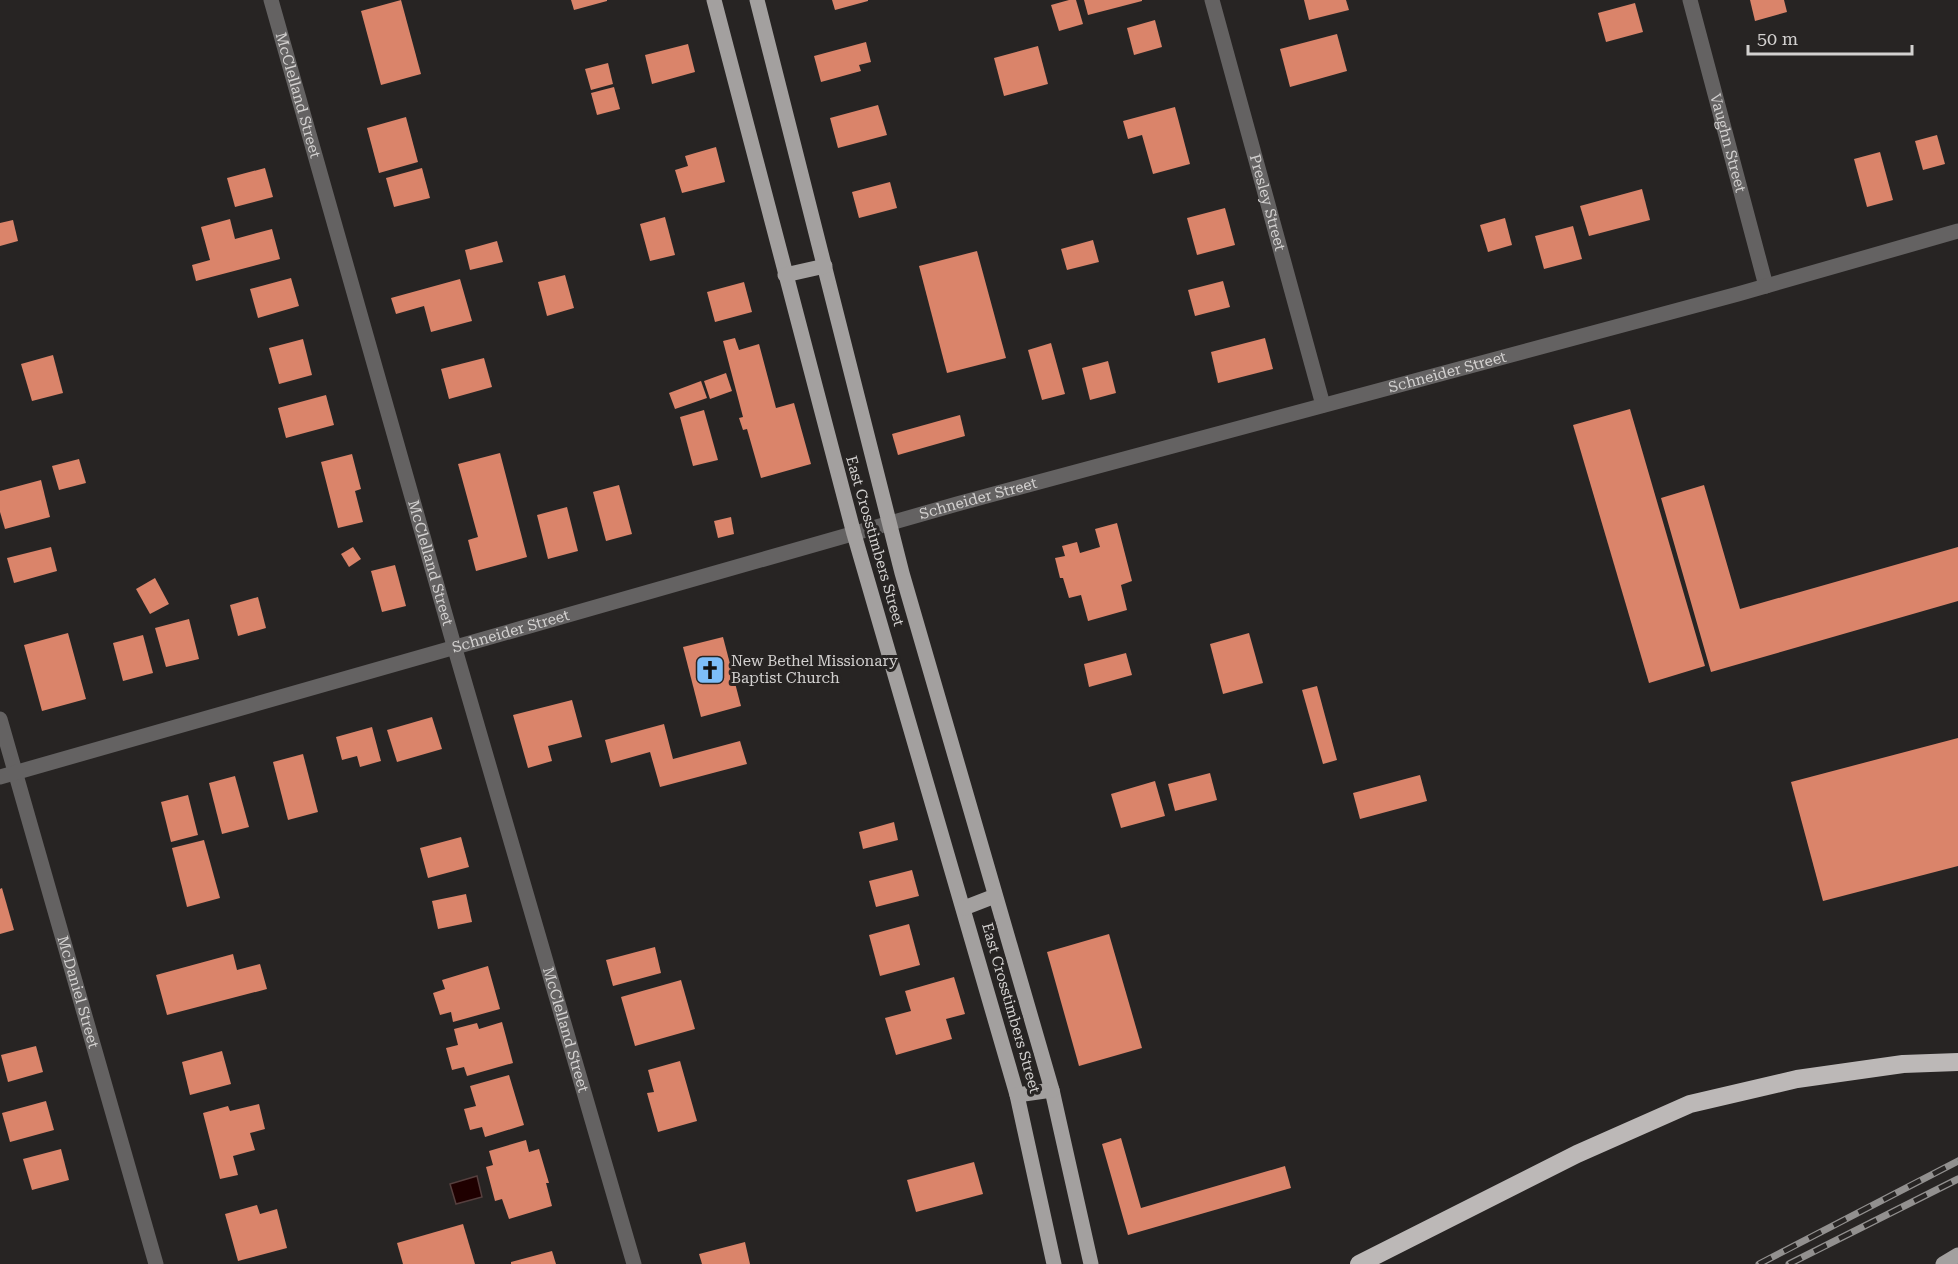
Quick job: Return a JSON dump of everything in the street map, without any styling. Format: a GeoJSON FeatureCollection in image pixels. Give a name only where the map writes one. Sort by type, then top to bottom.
{"type":"FeatureCollection","features":[{"type":"Feature","properties":{"kind":"highway"},"geometry":{"type":"LineString","coordinates":[[1359,1264],[1577,1154],[1690,1104],[1797,1079],[1903,1064],[1958,1062]]}},
{"type":"Feature","properties":{"kind":"main road","name":"East Crosstimbers Street"},"geometry":{"type":"LineString","coordinates":[[714,0],[854,534],[1017,1095],[1054,1264]]}},
{"type":"Feature","properties":{"kind":"main road","name":"East Crosstimbers Street"},"geometry":{"type":"LineString","coordinates":[[757,0],[890,524],[1052,1090],[1091,1264]]}},
{"type":"Feature","properties":{"kind":"main road"},"geometry":{"type":"LineString","coordinates":[[785,275],[825,266]]}},
{"type":"Feature","properties":{"kind":"main road"},"geometry":{"type":"LineString","coordinates":[[964,908],[996,896]]}},
{"type":"Feature","properties":{"kind":"main road"},"geometry":{"type":"LineString","coordinates":[[1017,1095],[1052,1090]]}},
{"type":"Feature","properties":{"kind":"main road"},"geometry":{"type":"LineString","coordinates":[[1943,1264],[1958,1255]]}},
{"type":"Feature","properties":{"kind":"street","name":"McClelland Street"},"geometry":{"type":"LineString","coordinates":[[271,0],[455,648],[634,1264]]}},
{"type":"Feature","properties":{"kind":"street","name":"Presley Street"},"geometry":{"type":"LineString","coordinates":[[1212,0],[1323,405]]}},
{"type":"Feature","properties":{"kind":"street","name":"Vaughn Street"},"geometry":{"type":"LineString","coordinates":[[1690,0],[1766,286]]}},
{"type":"Feature","properties":{"kind":"street","name":"Schneider Street"},"geometry":{"type":"LineString","coordinates":[[0,777],[854,534],[1766,286],[1958,231]]}},
{"type":"Feature","properties":{"kind":"street","name":"McDaniel Street"},"geometry":{"type":"LineString","coordinates":[[0,719],[156,1264]]}},
{"type":"Feature","properties":{"kind":"shaded area"},"geometry":{"type":"Polygon","coordinates":[[[477,1176],[482,1197],[456,1204],[450,1184],[477,1176]]]}},
{"type":"Feature","properties":{"kind":"building"},"geometry":{"type":"Polygon","coordinates":[[[401,0],[421,74],[381,85],[361,11],[401,0]]]}},
{"type":"Feature","properties":{"kind":"building"},"geometry":{"type":"Polygon","coordinates":[[[571,0],[607,0],[607,1],[574,10],[571,0]]]}},
{"type":"Feature","properties":{"kind":"building"},"geometry":{"type":"Polygon","coordinates":[[[832,0],[868,0],[868,1],[835,10],[832,0]]]}},
{"type":"Feature","properties":{"kind":"building"},"geometry":{"type":"Polygon","coordinates":[[[1076,0],[1083,24],[1059,31],[1051,5],[1076,0]]]}},
{"type":"Feature","properties":{"kind":"building"},"geometry":{"type":"Polygon","coordinates":[[[1084,0],[1142,0],[1142,1],[1088,15],[1084,0]]]}},
{"type":"Feature","properties":{"kind":"building"},"geometry":{"type":"Polygon","coordinates":[[[1304,0],[1346,0],[1349,10],[1309,20],[1304,0]]]}},
{"type":"Feature","properties":{"kind":"building"},"geometry":{"type":"Polygon","coordinates":[[[1750,0],[1784,0],[1787,12],[1755,21],[1750,0]]]}},
{"type":"Feature","properties":{"kind":"building"},"geometry":{"type":"Polygon","coordinates":[[[1635,3],[1643,32],[1606,42],[1598,13],[1635,3]]]}},
{"type":"Feature","properties":{"kind":"building"},"geometry":{"type":"Polygon","coordinates":[[[1155,20],[1162,47],[1134,55],[1127,28],[1155,20]]]}},
{"type":"Feature","properties":{"kind":"building"},"geometry":{"type":"Polygon","coordinates":[[[1337,34],[1347,71],[1290,87],[1280,49],[1337,34]]]}},
{"type":"Feature","properties":{"kind":"building"},"geometry":{"type":"Polygon","coordinates":[[[866,42],[871,62],[859,65],[861,71],[821,82],[814,56],[866,42]]]}},
{"type":"Feature","properties":{"kind":"building"},"geometry":{"type":"Polygon","coordinates":[[[688,44],[695,72],[652,84],[645,55],[688,44]]]}},
{"type":"Feature","properties":{"kind":"building"},"geometry":{"type":"Polygon","coordinates":[[[1038,46],[1048,84],[1004,96],[994,58],[1038,46]]]}},
{"type":"Feature","properties":{"kind":"building"},"geometry":{"type":"Polygon","coordinates":[[[608,63],[613,84],[591,90],[585,69],[608,63]]]}},
{"type":"Feature","properties":{"kind":"building"},"geometry":{"type":"Polygon","coordinates":[[[614,87],[620,109],[597,115],[591,93],[614,87]]]}},
{"type":"Feature","properties":{"kind":"building"},"geometry":{"type":"Polygon","coordinates":[[[878,105],[887,135],[838,148],[830,118],[878,105]]]}},
{"type":"Feature","properties":{"kind":"building"},"geometry":{"type":"Polygon","coordinates":[[[1175,107],[1190,164],[1153,174],[1142,135],[1128,139],[1123,121],[1175,107]]]}},
{"type":"Feature","properties":{"kind":"building"},"geometry":{"type":"Polygon","coordinates":[[[406,117],[418,162],[379,173],[367,128],[406,117]]]}},
{"type":"Feature","properties":{"kind":"building"},"geometry":{"type":"Polygon","coordinates":[[[1937,135],[1945,164],[1923,170],[1915,141],[1937,135]]]}},
{"type":"Feature","properties":{"kind":"building"},"geometry":{"type":"Polygon","coordinates":[[[716,147],[725,182],[682,193],[675,170],[688,166],[685,156],[716,147]]]}},
{"type":"Feature","properties":{"kind":"building"},"geometry":{"type":"Polygon","coordinates":[[[1880,152],[1893,200],[1867,207],[1854,159],[1880,152]]]}},
{"type":"Feature","properties":{"kind":"building"},"geometry":{"type":"Polygon","coordinates":[[[265,168],[273,197],[235,207],[227,178],[265,168]]]}},
{"type":"Feature","properties":{"kind":"building"},"geometry":{"type":"Polygon","coordinates":[[[422,168],[430,198],[394,207],[386,178],[422,168]]]}},
{"type":"Feature","properties":{"kind":"building"},"geometry":{"type":"Polygon","coordinates":[[[890,182],[897,208],[859,218],[852,192],[890,182]]]}},
{"type":"Feature","properties":{"kind":"building"},"geometry":{"type":"Polygon","coordinates":[[[1642,189],[1650,220],[1589,236],[1580,206],[1642,189]]]}},
{"type":"Feature","properties":{"kind":"building"},"geometry":{"type":"Polygon","coordinates":[[[1225,208],[1235,245],[1197,255],[1187,218],[1225,208]]]}},
{"type":"Feature","properties":{"kind":"building"},"geometry":{"type":"Polygon","coordinates":[[[665,217],[675,255],[650,261],[640,224],[665,217]]]}},
{"type":"Feature","properties":{"kind":"building"},"geometry":{"type":"Polygon","coordinates":[[[1505,218],[1512,245],[1488,252],[1480,225],[1505,218]]]}},
{"type":"Feature","properties":{"kind":"building"},"geometry":{"type":"Polygon","coordinates":[[[230,219],[235,239],[272,229],[280,259],[196,281],[192,265],[210,260],[201,227],[230,219]]]}},
{"type":"Feature","properties":{"kind":"building"},"geometry":{"type":"Polygon","coordinates":[[[13,220],[18,241],[0,246],[0,223],[13,220]]]}},
{"type":"Feature","properties":{"kind":"building"},"geometry":{"type":"Polygon","coordinates":[[[1573,226],[1582,259],[1544,269],[1535,236],[1573,226]]]}},
{"type":"Feature","properties":{"kind":"building"},"geometry":{"type":"Polygon","coordinates":[[[1093,240],[1099,262],[1067,270],[1061,249],[1093,240]]]}},
{"type":"Feature","properties":{"kind":"building"},"geometry":{"type":"Polygon","coordinates":[[[497,241],[503,262],[470,270],[465,250],[497,241]]]}},
{"type":"Feature","properties":{"kind":"building"},"geometry":{"type":"Polygon","coordinates":[[[977,251],[1006,358],[947,373],[919,266],[977,251]]]}},
{"type":"Feature","properties":{"kind":"building"},"geometry":{"type":"Polygon","coordinates":[[[565,275],[574,308],[547,316],[538,282],[565,275]]]}},
{"type":"Feature","properties":{"kind":"building"},"geometry":{"type":"Polygon","coordinates":[[[291,278],[299,306],[258,318],[250,289],[291,278]]]}},
{"type":"Feature","properties":{"kind":"building"},"geometry":{"type":"Polygon","coordinates":[[[460,279],[472,321],[431,332],[424,306],[396,314],[391,298],[460,279]]]}},
{"type":"Feature","properties":{"kind":"building"},"geometry":{"type":"Polygon","coordinates":[[[1223,281],[1230,307],[1195,316],[1188,290],[1223,281]]]}},
{"type":"Feature","properties":{"kind":"building"},"geometry":{"type":"Polygon","coordinates":[[[744,282],[752,312],[715,322],[707,292],[744,282]]]}},
{"type":"Feature","properties":{"kind":"building"},"geometry":{"type":"Polygon","coordinates":[[[735,338],[739,350],[759,344],[776,408],[794,403],[811,464],[761,478],[747,429],[743,430],[739,418],[743,417],[723,341],[735,338]]]}},
{"type":"Feature","properties":{"kind":"building"},"geometry":{"type":"Polygon","coordinates":[[[1265,338],[1273,369],[1218,383],[1211,352],[1265,338]]]}},
{"type":"Feature","properties":{"kind":"building"},"geometry":{"type":"Polygon","coordinates":[[[303,339],[312,375],[279,384],[269,348],[303,339]]]}},
{"type":"Feature","properties":{"kind":"building"},"geometry":{"type":"Polygon","coordinates":[[[1051,343],[1065,394],[1042,400],[1028,350],[1051,343]]]}},
{"type":"Feature","properties":{"kind":"building"},"geometry":{"type":"Polygon","coordinates":[[[53,355],[63,393],[32,401],[21,364],[53,355]]]}},
{"type":"Feature","properties":{"kind":"building"},"geometry":{"type":"Polygon","coordinates":[[[484,358],[492,387],[449,399],[441,369],[484,358]]]}},
{"type":"Feature","properties":{"kind":"building"},"geometry":{"type":"Polygon","coordinates":[[[1108,361],[1116,393],[1090,400],[1082,368],[1108,361]]]}},
{"type":"Feature","properties":{"kind":"building"},"geometry":{"type":"Polygon","coordinates":[[[726,373],[732,391],[710,399],[704,381],[726,373]]]}},
{"type":"Feature","properties":{"kind":"building"},"geometry":{"type":"Polygon","coordinates":[[[701,381],[707,398],[675,409],[669,393],[701,381]]]}},
{"type":"Feature","properties":{"kind":"building"},"geometry":{"type":"Polygon","coordinates":[[[326,395],[334,425],[286,438],[278,408],[326,395]]]}},
{"type":"Feature","properties":{"kind":"building"},"geometry":{"type":"Polygon","coordinates":[[[1630,409],[1705,666],[1649,683],[1573,425],[1630,409]]]}},
{"type":"Feature","properties":{"kind":"building"},"geometry":{"type":"Polygon","coordinates":[[[704,410],[718,460],[693,466],[680,417],[704,410]]]}},
{"type":"Feature","properties":{"kind":"building"},"geometry":{"type":"Polygon","coordinates":[[[960,415],[965,436],[898,455],[892,434],[960,415]]]}},
{"type":"Feature","properties":{"kind":"building"},"geometry":{"type":"Polygon","coordinates":[[[500,453],[527,557],[476,571],[468,540],[478,537],[458,464],[500,453]]]}},
{"type":"Feature","properties":{"kind":"building"},"geometry":{"type":"Polygon","coordinates":[[[352,454],[361,489],[355,491],[363,522],[338,528],[321,462],[352,454]]]}},
{"type":"Feature","properties":{"kind":"building"},"geometry":{"type":"Polygon","coordinates":[[[79,459],[86,483],[59,490],[52,466],[79,459]]]}},
{"type":"Feature","properties":{"kind":"building"},"geometry":{"type":"Polygon","coordinates":[[[41,480],[50,517],[5,529],[0,512],[0,491],[41,480]]]}},
{"type":"Feature","properties":{"kind":"building"},"geometry":{"type":"Polygon","coordinates":[[[619,485],[632,534],[606,541],[593,492],[619,485]]]}},
{"type":"Feature","properties":{"kind":"building"},"geometry":{"type":"Polygon","coordinates":[[[1704,485],[1740,609],[1958,547],[1958,601],[1711,672],[1661,498],[1704,485]]]}},
{"type":"Feature","properties":{"kind":"building"},"geometry":{"type":"Polygon","coordinates":[[[567,507],[578,551],[548,559],[537,515],[567,507]]]}},
{"type":"Feature","properties":{"kind":"building"},"geometry":{"type":"Polygon","coordinates":[[[731,517],[734,534],[718,538],[714,521],[731,517]]]}},
{"type":"Feature","properties":{"kind":"building"},"geometry":{"type":"Polygon","coordinates":[[[1117,523],[1132,581],[1121,585],[1127,610],[1088,621],[1081,595],[1069,598],[1063,578],[1060,578],[1055,558],[1065,556],[1062,546],[1077,542],[1080,553],[1100,547],[1095,529],[1117,523]]]}},
{"type":"Feature","properties":{"kind":"building"},"geometry":{"type":"Polygon","coordinates":[[[51,547],[57,571],[14,583],[7,558],[51,547]]]}},
{"type":"Feature","properties":{"kind":"building"},"geometry":{"type":"Polygon","coordinates":[[[353,547],[361,559],[349,567],[341,554],[353,547]]]}},
{"type":"Feature","properties":{"kind":"building"},"geometry":{"type":"Polygon","coordinates":[[[395,565],[406,606],[382,612],[371,571],[395,565]]]}},
{"type":"Feature","properties":{"kind":"building"},"geometry":{"type":"Polygon","coordinates":[[[155,578],[169,604],[150,614],[136,589],[155,578]]]}},
{"type":"Feature","properties":{"kind":"building"},"geometry":{"type":"Polygon","coordinates":[[[258,597],[266,628],[238,636],[230,605],[258,597]]]}},
{"type":"Feature","properties":{"kind":"building"},"geometry":{"type":"Polygon","coordinates":[[[189,619],[199,659],[166,667],[155,628],[189,619]]]}},
{"type":"Feature","properties":{"kind":"building"},"geometry":{"type":"Polygon","coordinates":[[[68,633],[86,699],[42,711],[24,645],[68,633]]]}},
{"type":"Feature","properties":{"kind":"building"},"geometry":{"type":"Polygon","coordinates":[[[1249,633],[1263,683],[1223,694],[1210,644],[1249,633]]]}},
{"type":"Feature","properties":{"kind":"building"},"geometry":{"type":"Polygon","coordinates":[[[143,635],[153,673],[123,681],[113,643],[143,635]]]}},
{"type":"Feature","properties":{"kind":"building"},"geometry":{"type":"Polygon","coordinates":[[[723,637],[741,706],[701,717],[683,647],[723,637]]]}},
{"type":"Feature","properties":{"kind":"building"},"geometry":{"type":"Polygon","coordinates":[[[1126,653],[1132,675],[1089,687],[1084,664],[1126,653]]]}},
{"type":"Feature","properties":{"kind":"building"},"geometry":{"type":"Polygon","coordinates":[[[1317,686],[1337,760],[1323,764],[1302,690],[1317,686]]]}},
{"type":"Feature","properties":{"kind":"building"},"geometry":{"type":"Polygon","coordinates":[[[572,700],[582,737],[548,746],[552,761],[528,768],[513,715],[572,700]]]}},
{"type":"Feature","properties":{"kind":"building"},"geometry":{"type":"Polygon","coordinates":[[[432,717],[442,749],[397,762],[387,730],[432,717]]]}},
{"type":"Feature","properties":{"kind":"building"},"geometry":{"type":"Polygon","coordinates":[[[664,724],[673,759],[740,741],[747,764],[660,787],[650,752],[611,763],[605,740],[664,724]]]}},
{"type":"Feature","properties":{"kind":"building"},"geometry":{"type":"Polygon","coordinates":[[[372,727],[381,761],[360,767],[357,756],[342,760],[336,737],[372,727]]]}},
{"type":"Feature","properties":{"kind":"building"},"geometry":{"type":"Polygon","coordinates":[[[1958,738],[1958,866],[1823,901],[1791,782],[1958,738]]]}},
{"type":"Feature","properties":{"kind":"building"},"geometry":{"type":"Polygon","coordinates":[[[303,754],[318,812],[288,820],[273,762],[303,754]]]}},
{"type":"Feature","properties":{"kind":"building"},"geometry":{"type":"Polygon","coordinates":[[[1210,773],[1217,800],[1175,811],[1168,784],[1210,773]]]}},
{"type":"Feature","properties":{"kind":"building"},"geometry":{"type":"Polygon","coordinates":[[[1420,775],[1427,801],[1360,819],[1353,793],[1420,775]]]}},
{"type":"Feature","properties":{"kind":"building"},"geometry":{"type":"Polygon","coordinates":[[[235,776],[249,827],[222,834],[209,783],[235,776]]]}},
{"type":"Feature","properties":{"kind":"building"},"geometry":{"type":"Polygon","coordinates":[[[1155,781],[1165,816],[1121,828],[1111,794],[1155,781]]]}},
{"type":"Feature","properties":{"kind":"building"},"geometry":{"type":"Polygon","coordinates":[[[188,795],[198,835],[171,842],[161,802],[188,795]]]}},
{"type":"Feature","properties":{"kind":"building"},"geometry":{"type":"Polygon","coordinates":[[[894,822],[898,840],[863,849],[859,832],[894,822]]]}},
{"type":"Feature","properties":{"kind":"building"},"geometry":{"type":"Polygon","coordinates":[[[461,837],[469,867],[428,878],[420,848],[461,837]]]}},
{"type":"Feature","properties":{"kind":"building"},"geometry":{"type":"Polygon","coordinates":[[[204,840],[220,898],[187,907],[172,848],[204,840]]]}},
{"type":"Feature","properties":{"kind":"building"},"geometry":{"type":"Polygon","coordinates":[[[912,870],[919,896],[876,907],[869,881],[912,870]]]}},
{"type":"Feature","properties":{"kind":"building"},"geometry":{"type":"Polygon","coordinates":[[[2,888],[14,930],[0,934],[0,889],[2,888]]]}},
{"type":"Feature","properties":{"kind":"building"},"geometry":{"type":"Polygon","coordinates":[[[466,894],[472,922],[438,929],[432,901],[466,894]]]}},
{"type":"Feature","properties":{"kind":"building"},"geometry":{"type":"Polygon","coordinates":[[[909,924],[920,965],[880,976],[869,935],[909,924]]]}},
{"type":"Feature","properties":{"kind":"building"},"geometry":{"type":"Polygon","coordinates":[[[1109,934],[1142,1048],[1079,1066],[1047,952],[1109,934]]]}},
{"type":"Feature","properties":{"kind":"building"},"geometry":{"type":"Polygon","coordinates":[[[655,947],[661,973],[613,986],[606,960],[655,947]]]}},
{"type":"Feature","properties":{"kind":"building"},"geometry":{"type":"Polygon","coordinates":[[[233,954],[237,970],[260,964],[267,989],[167,1015],[156,975],[233,954]]]}},
{"type":"Feature","properties":{"kind":"building"},"geometry":{"type":"Polygon","coordinates":[[[488,966],[500,1009],[453,1022],[451,1012],[440,1015],[433,993],[445,989],[442,980],[488,966]]]}},
{"type":"Feature","properties":{"kind":"building"},"geometry":{"type":"Polygon","coordinates":[[[954,977],[965,1014],[946,1019],[952,1039],[896,1055],[885,1018],[911,1011],[905,991],[954,977]]]}},
{"type":"Feature","properties":{"kind":"building"},"geometry":{"type":"Polygon","coordinates":[[[681,980],[695,1029],[635,1046],[621,997],[681,980]]]}},
{"type":"Feature","properties":{"kind":"building"},"geometry":{"type":"Polygon","coordinates":[[[502,1022],[513,1063],[467,1076],[464,1067],[452,1070],[446,1048],[458,1045],[454,1029],[477,1023],[479,1029],[502,1022]]]}},
{"type":"Feature","properties":{"kind":"building"},"geometry":{"type":"Polygon","coordinates":[[[36,1046],[43,1072],[8,1082],[1,1055],[36,1046]]]}},
{"type":"Feature","properties":{"kind":"building"},"geometry":{"type":"Polygon","coordinates":[[[222,1051],[231,1084],[190,1095],[182,1062],[222,1051]]]}},
{"type":"Feature","properties":{"kind":"building"},"geometry":{"type":"Polygon","coordinates":[[[680,1061],[697,1121],[658,1132],[647,1093],[654,1092],[648,1070],[680,1061]]]}},
{"type":"Feature","properties":{"kind":"building"},"geometry":{"type":"Polygon","coordinates":[[[509,1075],[524,1125],[485,1137],[482,1127],[470,1130],[464,1109],[476,1106],[470,1086],[509,1075]]]}},
{"type":"Feature","properties":{"kind":"building"},"geometry":{"type":"Polygon","coordinates":[[[46,1101],[54,1130],[10,1142],[2,1113],[46,1101]]]}},
{"type":"Feature","properties":{"kind":"building"},"geometry":{"type":"Polygon","coordinates":[[[259,1104],[265,1129],[250,1133],[255,1150],[233,1156],[238,1175],[220,1179],[203,1113],[228,1106],[230,1111],[259,1104]]]}},
{"type":"Feature","properties":{"kind":"building"},"geometry":{"type":"Polygon","coordinates":[[[1121,1138],[1141,1208],[1285,1166],[1291,1188],[1128,1235],[1102,1144],[1121,1138]]]}},
{"type":"Feature","properties":{"kind":"building"},"geometry":{"type":"Polygon","coordinates":[[[526,1140],[529,1152],[539,1149],[549,1183],[546,1183],[552,1206],[509,1219],[502,1199],[495,1201],[486,1167],[493,1165],[489,1151],[526,1140]]]}},
{"type":"Feature","properties":{"kind":"building"},"geometry":{"type":"Polygon","coordinates":[[[61,1149],[69,1180],[32,1190],[23,1159],[61,1149]]]}},
{"type":"Feature","properties":{"kind":"building"},"geometry":{"type":"Polygon","coordinates":[[[974,1162],[983,1194],[916,1212],[907,1180],[974,1162]]]}},
{"type":"Feature","properties":{"kind":"building"},"geometry":{"type":"Polygon","coordinates":[[[257,1205],[260,1214],[277,1209],[287,1248],[238,1261],[225,1214],[257,1205]]]}},
{"type":"Feature","properties":{"kind":"building"},"geometry":{"type":"Polygon","coordinates":[[[463,1224],[475,1264],[403,1264],[397,1243],[463,1224]]]}},
{"type":"Feature","properties":{"kind":"building"},"geometry":{"type":"Polygon","coordinates":[[[745,1242],[750,1264],[702,1264],[699,1254],[745,1242]]]}},
{"type":"Feature","properties":{"kind":"building"},"geometry":{"type":"Polygon","coordinates":[[[552,1251],[556,1264],[511,1264],[511,1262],[552,1251]]]}},
{"type":"Feature","properties":{"kind":"railway"},"geometry":{"type":"LineString","coordinates":[[1759,1264],[1958,1161]]}},
{"type":"Feature","properties":{"kind":"railway"},"geometry":{"type":"LineString","coordinates":[[1789,1264],[1958,1179]]}},
{"type":"Feature","properties":{"kind":"place","name":"New Bethel Missionary Baptist Church"},"geometry":{"type":"Point","coordinates":[710,670]}}]}
